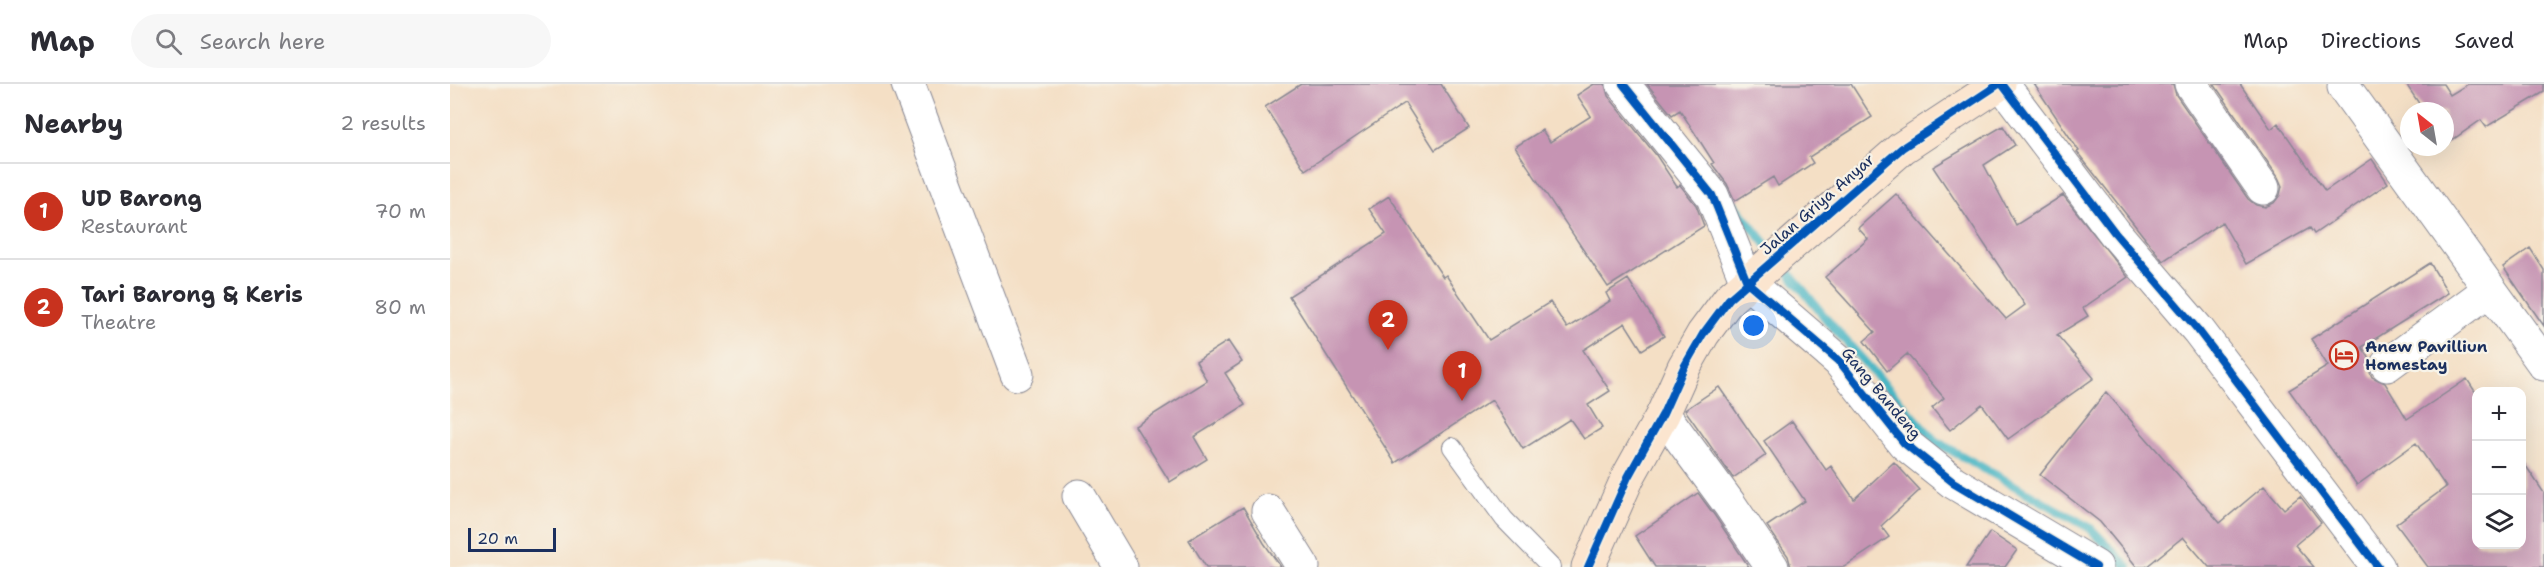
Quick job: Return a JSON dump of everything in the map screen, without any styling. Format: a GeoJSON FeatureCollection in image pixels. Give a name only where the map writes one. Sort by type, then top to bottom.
{"type":"FeatureCollection","features":[{"type":"Feature","properties":{"kind":"street"},"geometry":{"type":"LineString","coordinates":[[908,84],[1017,374]]}},
{"type":"Feature","properties":{"kind":"street"},"geometry":{"type":"LineString","coordinates":[[1623,84],[1712,195],[1752,278]]}},
{"type":"Feature","properties":{"kind":"street"},"geometry":{"type":"LineString","coordinates":[[2000,84],[2115,233],[2198,330],[2378,567]]}},
{"type":"Feature","properties":{"kind":"street","name":"Jalan Griya Anyar"},"geometry":{"type":"LineString","coordinates":[[1588,567],[1628,477],[1663,414],[1684,367],[1703,334],[1729,299],[1902,148],[2000,84]]}},
{"type":"Feature","properties":{"kind":"street"},"geometry":{"type":"LineString","coordinates":[[2191,84],[2263,188]]}},
{"type":"Feature","properties":{"kind":"street"},"geometry":{"type":"LineString","coordinates":[[2344,87],[2544,364]]}},
{"type":"Feature","properties":{"kind":"street","name":"Gang Bandeng"},"geometry":{"type":"LineString","coordinates":[[1752,278],[1839,361],[1904,443],[1930,466],[2096,567]]}},
{"type":"Feature","properties":{"kind":"street"},"geometry":{"type":"LineString","coordinates":[[2387,365],[2489,290]]}},
{"type":"Feature","properties":{"kind":"street"},"geometry":{"type":"LineString","coordinates":[[1663,414],[1772,567]]}},
{"type":"Feature","properties":{"kind":"street"},"geometry":{"type":"LineString","coordinates":[[1080,496],[1121,567]]}},
{"type":"Feature","properties":{"kind":"street"},"geometry":{"type":"LineString","coordinates":[[1268,511],[1303,567]]}},
{"type":"Feature","properties":{"kind":"lane"},"geometry":{"type":"LineString","coordinates":[[1452,447],[1504,519],[1551,567]]}},
{"type":"Feature","properties":{"kind":"building"},"geometry":{"type":"Polygon","coordinates":[[[1301,84],[1441,84],[1469,128],[1435,150],[1405,103],[1305,170],[1265,107],[1301,84]]]}},
{"type":"Feature","properties":{"kind":"building"},"geometry":{"type":"Polygon","coordinates":[[[1594,84],[1605,84],[1608,96],[1656,155],[1677,187],[1680,185],[1696,205],[1704,226],[1608,287],[1515,147],[1542,130],[1550,142],[1591,116],[1577,95],[1594,84]]]}},
{"type":"Feature","properties":{"kind":"building"},"geometry":{"type":"Polygon","coordinates":[[[1647,84],[1851,84],[1872,117],[1809,157],[1813,163],[1778,186],[1773,177],[1735,201],[1727,184],[1712,164],[1714,163],[1680,110],[1672,115],[1647,84]]]}},
{"type":"Feature","properties":{"kind":"building"},"geometry":{"type":"Polygon","coordinates":[[[2034,84],[2173,84],[2176,95],[2248,199],[2256,205],[2265,207],[2274,203],[2280,195],[2282,186],[2214,84],[2240,84],[2271,129],[2278,123],[2325,191],[2372,159],[2388,183],[2314,234],[2310,228],[2246,264],[2222,222],[2163,261],[2077,152],[2079,151],[2034,84]]]}},
{"type":"Feature","properties":{"kind":"building"},"geometry":{"type":"Polygon","coordinates":[[[2406,84],[2443,84],[2450,95],[2468,84],[2544,84],[2544,92],[2486,127],[2481,120],[2454,139],[2454,102],[2418,102],[2406,84]]]}},
{"type":"Feature","properties":{"kind":"building"},"geometry":{"type":"Polygon","coordinates":[[[2003,126],[2015,145],[1984,165],[2016,225],[2063,195],[2128,277],[2083,308],[2088,316],[2057,335],[2094,378],[2008,439],[1982,404],[1950,430],[1932,408],[1944,398],[1907,354],[1887,371],[1864,341],[1875,332],[1825,277],[1868,239],[1858,228],[1896,194],[2006,319],[2025,305],[1933,167],[2003,126]]]}},
{"type":"Feature","properties":{"kind":"building"},"geometry":{"type":"Polygon","coordinates":[[[1389,196],[1443,277],[1446,275],[1489,340],[1550,302],[1567,328],[1610,301],[1606,293],[1628,279],[1664,336],[1642,350],[1625,323],[1583,350],[1610,391],[1588,405],[1602,428],[1584,439],[1570,419],[1523,449],[1492,400],[1395,463],[1289,296],[1386,234],[1369,209],[1389,196]]]}},
{"type":"Feature","properties":{"kind":"building"},"geometry":{"type":"Polygon","coordinates":[[[2530,248],[2544,270],[2544,326],[2503,267],[2530,248]]]}},
{"type":"Feature","properties":{"kind":"building"},"geometry":{"type":"Polygon","coordinates":[[[2430,263],[2448,293],[2362,347],[2370,359],[2368,368],[2372,377],[2385,383],[2407,419],[2467,379],[2472,387],[2472,549],[2526,549],[2526,466],[2544,493],[2544,567],[2428,567],[2396,524],[2446,487],[2416,443],[2357,485],[2289,390],[2328,366],[2311,339],[2430,263]]]}},
{"type":"Feature","properties":{"kind":"building"},"geometry":{"type":"Polygon","coordinates":[[[1228,341],[1242,362],[1225,373],[1245,405],[1194,437],[1207,459],[1170,482],[1135,426],[1207,381],[1196,361],[1228,341]]]}},
{"type":"Feature","properties":{"kind":"building"},"geometry":{"type":"Polygon","coordinates":[[[1719,387],[1766,455],[1733,478],[1685,410],[1719,387]]]}},
{"type":"Feature","properties":{"kind":"building"},"geometry":{"type":"Polygon","coordinates":[[[2106,392],[2220,523],[2264,486],[2284,509],[2300,496],[2321,523],[2295,545],[2314,567],[2209,567],[2183,537],[2146,567],[2137,567],[2100,522],[2040,475],[2106,392]]]}},
{"type":"Feature","properties":{"kind":"building"},"geometry":{"type":"Polygon","coordinates":[[[1792,421],[1826,470],[1831,466],[1854,499],[1894,462],[1920,490],[1881,526],[1889,537],[1844,567],[1791,567],[1788,556],[1767,526],[1805,501],[1764,441],[1792,421]]]}},
{"type":"Feature","properties":{"kind":"building"},"geometry":{"type":"Polygon","coordinates":[[[1698,493],[1749,567],[1655,567],[1635,536],[1698,493]]]}},
{"type":"Feature","properties":{"kind":"building"},"geometry":{"type":"Polygon","coordinates":[[[1243,507],[1281,567],[1206,567],[1189,540],[1243,507]]]}},
{"type":"Feature","properties":{"kind":"building"},"geometry":{"type":"Polygon","coordinates":[[[1990,532],[2017,550],[2005,567],[1966,567],[1990,532]]]}},
{"type":"Feature","properties":{"kind":"waterway"},"geometry":{"type":"LineString","coordinates":[[1726,194],[1827,320],[1935,441],[2090,528],[2128,567]]}},
{"type":"Feature","properties":{"kind":"cycle path"},"geometry":{"type":"LineString","coordinates":[[1623,84],[1712,195],[1747,282],[1839,361],[1904,443],[1953,482],[2096,567]]}},
{"type":"Feature","properties":{"kind":"cycle path"},"geometry":{"type":"LineString","coordinates":[[1588,567],[1628,477],[1663,414],[1684,367],[1703,334],[1729,299],[1902,148],[1999,84]]}},
{"type":"Feature","properties":{"kind":"cycle path"},"geometry":{"type":"LineString","coordinates":[[2002,84],[2115,233],[2198,330],[2378,567]]}},
{"type":"Feature","properties":{"kind":"place","name":"Tari Barong & Keris"},"geometry":{"type":"Point","coordinates":[1388,350]}},
{"type":"Feature","properties":{"kind":"place","name":"Anew Pavilliun Homestay"},"geometry":{"type":"Point","coordinates":[2344,355]}},
{"type":"Feature","properties":{"kind":"place","name":"UD Barong"},"geometry":{"type":"Point","coordinates":[1462,401]}}]}
